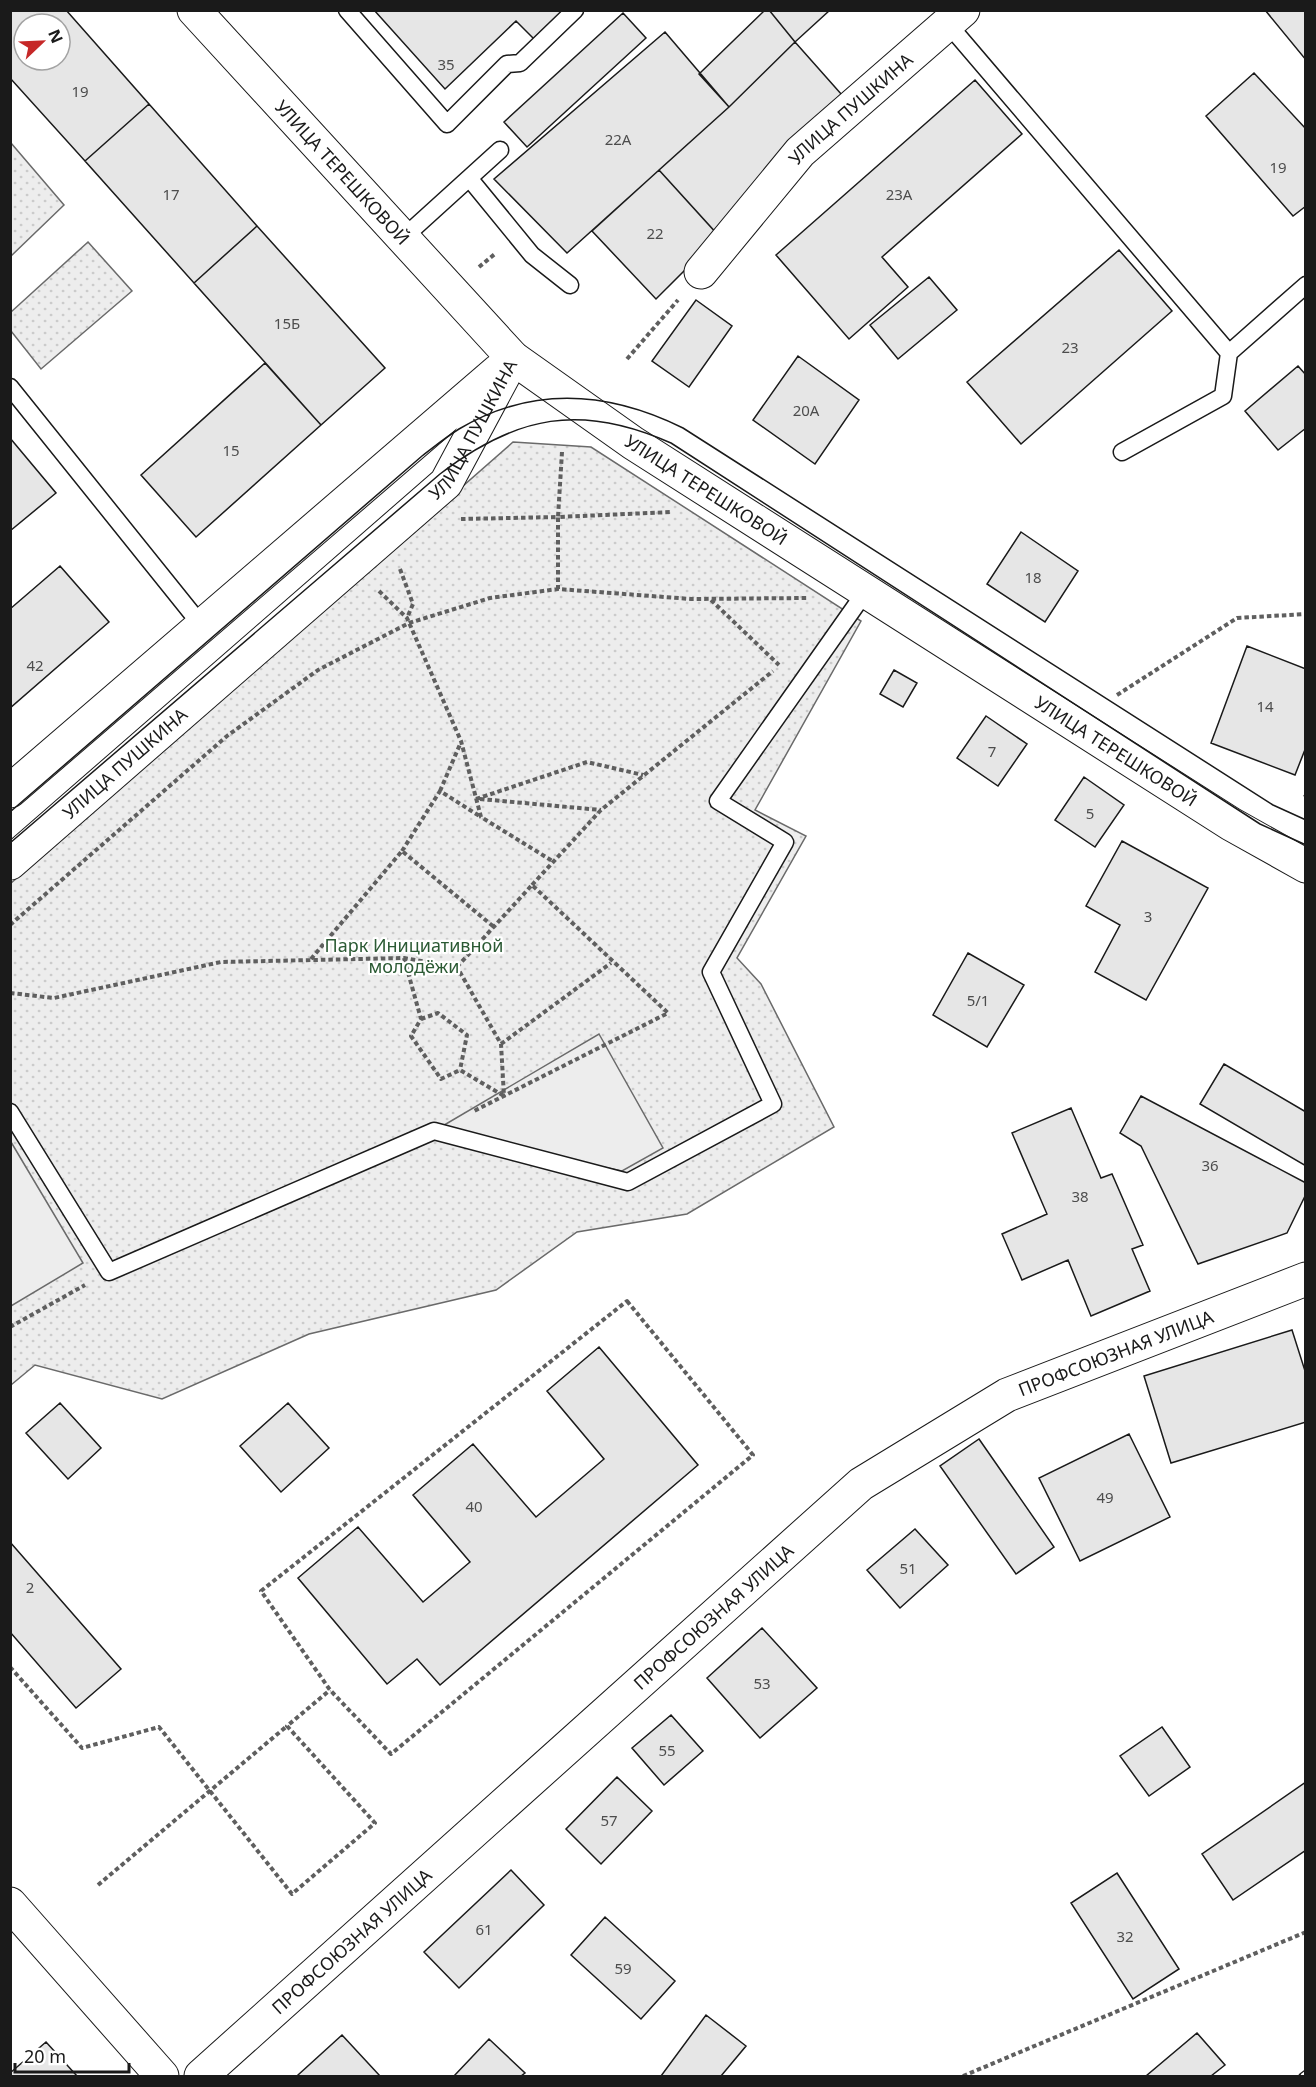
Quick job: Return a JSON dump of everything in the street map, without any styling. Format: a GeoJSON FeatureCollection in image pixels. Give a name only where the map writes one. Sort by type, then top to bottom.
{"type":"FeatureCollection","features":[{"type":"Feature","properties":{"kind":"street","name":"УЛИЦА ТЕРЕШКОВОЙ"},"geometry":{"type":"LineString","coordinates":[[194,10],[513,358],[633,443],[1231,824],[1305,866]]}},
{"type":"Feature","properties":{"kind":"street","name":"УЛИЦА ПУШКИНА"},"geometry":{"type":"LineString","coordinates":[[702,272],[800,152],[955,17]]}},
{"type":"Feature","properties":{"kind":"street","name":"УЛИЦА ПУШКИНА"},"geometry":{"type":"LineString","coordinates":[[10,791],[513,358]]}},
{"type":"Feature","properties":{"kind":"street","name":"УЛИЦА ПУШКИНА"},"geometry":{"type":"LineString","coordinates":[[10,863],[446,483],[513,358]]}},
{"type":"Feature","properties":{"kind":"street","name":"ПРОФСОЮЗНАЯ УЛИЦА"},"geometry":{"type":"LineString","coordinates":[[214,2072],[861,1484],[1007,1395],[1305,1279]]}},
{"type":"Feature","properties":{"kind":"street"},"geometry":{"type":"LineString","coordinates":[[10,1904],[162,2076]]}},
{"type":"Feature","properties":{"kind":"lane"},"geometry":{"type":"LineString","coordinates":[[347,10],[447,124],[507,64],[520,63],[575,10]]}},
{"type":"Feature","properties":{"kind":"lane"},"geometry":{"type":"LineString","coordinates":[[955,17],[1229,353]]}},
{"type":"Feature","properties":{"kind":"lane"},"geometry":{"type":"LineString","coordinates":[[403,238],[500,150]]}},
{"type":"Feature","properties":{"kind":"lane"},"geometry":{"type":"LineString","coordinates":[[469,178],[532,255],[570,285]]}},
{"type":"Feature","properties":{"kind":"lane"},"geometry":{"type":"LineString","coordinates":[[1122,452],[1223,396],[1229,353],[1305,285]]}},
{"type":"Feature","properties":{"kind":"lane"},"geometry":{"type":"LineString","coordinates":[[10,387],[202,626]]}},
{"type":"Feature","properties":{"kind":"lane"},"geometry":{"type":"LineString","coordinates":[[10,1112],[109,1272],[434,1131],[628,1182],[773,1104],[711,972],[785,842],[718,801],[866,591]]}},
{"type":"Feature","properties":{"kind":"path"},"geometry":{"type":"LineString","coordinates":[[474,271],[504,246]]}},
{"type":"Feature","properties":{"kind":"path"},"geometry":{"type":"LineString","coordinates":[[627,358],[702,272]]}},
{"type":"Feature","properties":{"kind":"path"},"geometry":{"type":"LineString","coordinates":[[558,590],[558,517],[562,452]]}},
{"type":"Feature","properties":{"kind":"path"},"geometry":{"type":"LineString","coordinates":[[453,519],[675,512]]}},
{"type":"Feature","properties":{"kind":"path"},"geometry":{"type":"LineString","coordinates":[[399,567],[413,604],[408,620]]}},
{"type":"Feature","properties":{"kind":"path"},"geometry":{"type":"LineString","coordinates":[[377,589],[408,620],[461,741],[481,817]]}},
{"type":"Feature","properties":{"kind":"path"},"geometry":{"type":"LineString","coordinates":[[10,925],[227,736],[318,670],[408,620],[490,598],[558,590],[710,599],[812,598]]}},
{"type":"Feature","properties":{"kind":"path"},"geometry":{"type":"LineString","coordinates":[[710,599],[780,666],[804,679]]}},
{"type":"Feature","properties":{"kind":"path"},"geometry":{"type":"LineString","coordinates":[[1117,695],[1237,618],[1305,614]]}},
{"type":"Feature","properties":{"kind":"path"},"geometry":{"type":"LineString","coordinates":[[457,967],[601,810],[780,666]]}},
{"type":"Feature","properties":{"kind":"path"},"geometry":{"type":"LineString","coordinates":[[310,960],[402,850],[440,791],[461,741]]}},
{"type":"Feature","properties":{"kind":"path"},"geometry":{"type":"LineString","coordinates":[[476,799],[587,762],[643,775]]}},
{"type":"Feature","properties":{"kind":"path"},"geometry":{"type":"LineString","coordinates":[[440,791],[554,862]]}},
{"type":"Feature","properties":{"kind":"path"},"geometry":{"type":"LineString","coordinates":[[476,799],[601,810]]}},
{"type":"Feature","properties":{"kind":"path"},"geometry":{"type":"LineString","coordinates":[[402,850],[494,927]]}},
{"type":"Feature","properties":{"kind":"path"},"geometry":{"type":"LineString","coordinates":[[434,1131],[668,1013],[611,963],[532,885]]}},
{"type":"Feature","properties":{"kind":"path"},"geometry":{"type":"LineString","coordinates":[[10,993],[54,998],[221,962],[404,958],[457,967]]}},
{"type":"Feature","properties":{"kind":"path"},"geometry":{"type":"LineString","coordinates":[[404,958],[421,1019]]}},
{"type":"Feature","properties":{"kind":"path"},"geometry":{"type":"LineString","coordinates":[[501,1044],[611,963]]}},
{"type":"Feature","properties":{"kind":"path"},"geometry":{"type":"LineString","coordinates":[[457,967],[501,1044],[504,1096]]}},
{"type":"Feature","properties":{"kind":"path"},"geometry":{"type":"LineString","coordinates":[[438,1013],[467,1035],[460,1070],[441,1079],[411,1036],[421,1019],[438,1013]]}},
{"type":"Feature","properties":{"kind":"path"},"geometry":{"type":"LineString","coordinates":[[460,1070],[504,1096]]}},
{"type":"Feature","properties":{"kind":"path"},"geometry":{"type":"LineString","coordinates":[[10,1327],[109,1272]]}},
{"type":"Feature","properties":{"kind":"path"},"geometry":{"type":"LineString","coordinates":[[627,1301],[753,1455],[391,1754],[330,1690],[261,1591],[627,1301]]}},
{"type":"Feature","properties":{"kind":"path"},"geometry":{"type":"LineString","coordinates":[[10,1667],[82,1748],[159,1727],[292,1894],[375,1823],[287,1726]]}},
{"type":"Feature","properties":{"kind":"path"},"geometry":{"type":"LineString","coordinates":[[98,1885],[330,1690]]}},
{"type":"Feature","properties":{"kind":"path"},"geometry":{"type":"LineString","coordinates":[[963,2076],[1305,1932]]}},
{"type":"Feature","properties":{"kind":"green space"},"geometry":{"type":"Polygon","coordinates":[[[11,143],[64,205],[10,256],[11,143]]]}},
{"type":"Feature","properties":{"kind":"green space"},"geometry":{"type":"Polygon","coordinates":[[[88,242],[132,291],[41,369],[11,331],[11,312],[88,242]]]}},
{"type":"Feature","properties":{"kind":"green space","name":"Парк Инициативной молодёжи"},"geometry":{"type":"Polygon","coordinates":[[[513,442],[591,447],[861,621],[755,810],[806,836],[737,958],[761,984],[834,1127],[687,1214],[577,1232],[496,1290],[309,1334],[162,1399],[35,1365],[11,1385],[10,884],[513,442]]]}},
{"type":"Feature","properties":{"kind":"shaded area"},"geometry":{"type":"Polygon","coordinates":[[[599,1034],[663,1148],[622,1171],[434,1131],[599,1034]]]}},
{"type":"Feature","properties":{"kind":"shaded area"},"geometry":{"type":"Polygon","coordinates":[[[11,1142],[83,1263],[10,1306],[11,1142]]]}},
{"type":"Feature","properties":{"kind":"building"},"geometry":{"type":"Polygon","coordinates":[[[11,10],[66,10],[68,12],[12,12],[12,72],[72,72],[72,17],[149,104],[85,161],[10,78],[11,10]]]}},
{"type":"Feature","properties":{"kind":"building"},"geometry":{"type":"Polygon","coordinates":[[[374,10],[565,10],[534,39],[516,21],[445,89],[374,10]]]}},
{"type":"Feature","properties":{"kind":"building"},"geometry":{"type":"Polygon","coordinates":[[[765,10],[769,10],[795,42],[729,107],[699,74],[765,10]]]}},
{"type":"Feature","properties":{"kind":"building"},"geometry":{"type":"Polygon","coordinates":[[[769,10],[830,10],[795,42],[769,10]]]}},
{"type":"Feature","properties":{"kind":"building"},"geometry":{"type":"Polygon","coordinates":[[[1265,10],[1306,10],[1306,60],[1265,10]]]}},
{"type":"Feature","properties":{"kind":"building"},"geometry":{"type":"Polygon","coordinates":[[[623,13],[646,38],[527,147],[504,122],[623,13]]]}},
{"type":"Feature","properties":{"kind":"building"},"geometry":{"type":"Polygon","coordinates":[[[665,32],[729,107],[567,253],[494,179],[665,32]]]}},
{"type":"Feature","properties":{"kind":"building"},"geometry":{"type":"Polygon","coordinates":[[[795,42],[842,95],[719,236],[659,170],[729,107],[795,42]]]}},
{"type":"Feature","properties":{"kind":"building"},"geometry":{"type":"Polygon","coordinates":[[[1254,73],[1306,129],[1306,206],[1293,216],[1206,116],[1254,73]]]}},
{"type":"Feature","properties":{"kind":"building"},"geometry":{"type":"Polygon","coordinates":[[[975,80],[1022,134],[882,257],[908,287],[849,339],[776,255],[975,80]]]}},
{"type":"Feature","properties":{"kind":"building"},"geometry":{"type":"Polygon","coordinates":[[[149,104],[257,226],[194,283],[85,161],[149,104]]]}},
{"type":"Feature","properties":{"kind":"building"},"geometry":{"type":"Polygon","coordinates":[[[659,170],[719,236],[656,299],[592,231],[659,170]]]}},
{"type":"Feature","properties":{"kind":"building"},"geometry":{"type":"Polygon","coordinates":[[[257,226],[385,368],[321,425],[194,283],[257,226]]]}},
{"type":"Feature","properties":{"kind":"building"},"geometry":{"type":"Polygon","coordinates":[[[1119,250],[1172,311],[1021,444],[967,382],[1119,250]]]}},
{"type":"Feature","properties":{"kind":"building"},"geometry":{"type":"Polygon","coordinates":[[[929,277],[957,310],[898,359],[870,325],[929,277]]]}},
{"type":"Feature","properties":{"kind":"building"},"geometry":{"type":"Polygon","coordinates":[[[696,300],[732,326],[689,387],[652,361],[696,300]]]}},
{"type":"Feature","properties":{"kind":"building"},"geometry":{"type":"Polygon","coordinates":[[[798,356],[859,400],[815,464],[753,420],[798,356]]]}},
{"type":"Feature","properties":{"kind":"building"},"geometry":{"type":"Polygon","coordinates":[[[265,363],[321,425],[196,537],[141,475],[265,363]]]}},
{"type":"Feature","properties":{"kind":"building"},"geometry":{"type":"Polygon","coordinates":[[[1298,366],[1306,375],[1306,428],[1278,450],[1245,411],[1298,366]]]}},
{"type":"Feature","properties":{"kind":"building"},"geometry":{"type":"Polygon","coordinates":[[[10,438],[56,493],[10,531],[10,438]]]}},
{"type":"Feature","properties":{"kind":"building"},"geometry":{"type":"Polygon","coordinates":[[[1021,532],[1078,571],[1045,622],[987,584],[1021,532]]]}},
{"type":"Feature","properties":{"kind":"building"},"geometry":{"type":"Polygon","coordinates":[[[60,566],[109,622],[10,708],[10,609],[60,566]]]}},
{"type":"Feature","properties":{"kind":"building"},"geometry":{"type":"Polygon","coordinates":[[[1247,646],[1306,669],[1306,747],[1295,775],[1211,743],[1247,646]]]}},
{"type":"Feature","properties":{"kind":"building"},"geometry":{"type":"Polygon","coordinates":[[[894,670],[917,683],[903,707],[880,694],[894,670]]]}},
{"type":"Feature","properties":{"kind":"building"},"geometry":{"type":"Polygon","coordinates":[[[986,716],[1027,744],[998,786],[957,758],[986,716]]]}},
{"type":"Feature","properties":{"kind":"building"},"geometry":{"type":"Polygon","coordinates":[[[1084,777],[1124,805],[1095,847],[1055,820],[1084,777]]]}},
{"type":"Feature","properties":{"kind":"building"},"geometry":{"type":"Polygon","coordinates":[[[1122,841],[1208,888],[1146,1000],[1095,972],[1120,925],[1086,906],[1122,841]]]}},
{"type":"Feature","properties":{"kind":"building"},"geometry":{"type":"Polygon","coordinates":[[[968,953],[1024,985],[987,1047],[933,1015],[968,953]]]}},
{"type":"Feature","properties":{"kind":"building"},"geometry":{"type":"Polygon","coordinates":[[[1224,1064],[1306,1112],[1306,1166],[1200,1104],[1224,1064]]]}},
{"type":"Feature","properties":{"kind":"building"},"geometry":{"type":"Polygon","coordinates":[[[1141,1096],[1306,1183],[1306,1194],[1287,1233],[1198,1264],[1141,1146],[1120,1133],[1141,1096]]]}},
{"type":"Feature","properties":{"kind":"building"},"geometry":{"type":"Polygon","coordinates":[[[1071,1108],[1101,1178],[1112,1174],[1143,1245],[1132,1249],[1150,1291],[1091,1316],[1068,1260],[1022,1280],[1002,1234],[1047,1214],[1012,1133],[1071,1108]]]}},
{"type":"Feature","properties":{"kind":"building"},"geometry":{"type":"Polygon","coordinates":[[[1292,1330],[1306,1374],[1306,1422],[1171,1463],[1144,1376],[1292,1330]]]}},
{"type":"Feature","properties":{"kind":"building"},"geometry":{"type":"Polygon","coordinates":[[[599,1347],[698,1465],[440,1685],[417,1659],[387,1684],[298,1578],[358,1527],[423,1602],[470,1562],[413,1495],[473,1444],[536,1517],[604,1459],[547,1391],[599,1347]]]}},
{"type":"Feature","properties":{"kind":"building"},"geometry":{"type":"Polygon","coordinates":[[[60,1403],[101,1448],[68,1479],[26,1433],[60,1403]]]}},
{"type":"Feature","properties":{"kind":"building"},"geometry":{"type":"Polygon","coordinates":[[[288,1403],[329,1448],[281,1492],[240,1446],[288,1403]]]}},
{"type":"Feature","properties":{"kind":"building"},"geometry":{"type":"Polygon","coordinates":[[[1129,1434],[1170,1517],[1080,1561],[1039,1478],[1129,1434]]]}},
{"type":"Feature","properties":{"kind":"building"},"geometry":{"type":"Polygon","coordinates":[[[979,1439],[1054,1547],[1016,1574],[940,1466],[979,1439]]]}},
{"type":"Feature","properties":{"kind":"building"},"geometry":{"type":"Polygon","coordinates":[[[915,1529],[948,1565],[900,1608],[867,1570],[915,1529]]]}},
{"type":"Feature","properties":{"kind":"building"},"geometry":{"type":"Polygon","coordinates":[[[10,1542],[121,1669],[76,1708],[10,1632],[10,1542]]]}},
{"type":"Feature","properties":{"kind":"building"},"geometry":{"type":"Polygon","coordinates":[[[762,1628],[817,1688],[760,1738],[707,1678],[762,1628]]]}},
{"type":"Feature","properties":{"kind":"building"},"geometry":{"type":"Polygon","coordinates":[[[671,1715],[703,1751],[664,1785],[632,1748],[671,1715]]]}},
{"type":"Feature","properties":{"kind":"building"},"geometry":{"type":"Polygon","coordinates":[[[1162,1727],[1190,1767],[1149,1796],[1120,1756],[1162,1727]]]}},
{"type":"Feature","properties":{"kind":"building"},"geometry":{"type":"Polygon","coordinates":[[[617,1777],[652,1811],[601,1864],[566,1829],[617,1777]]]}},
{"type":"Feature","properties":{"kind":"building"},"geometry":{"type":"Polygon","coordinates":[[[1306,1782],[1306,1850],[1233,1900],[1202,1854],[1306,1782]]]}},
{"type":"Feature","properties":{"kind":"building"},"geometry":{"type":"Polygon","coordinates":[[[511,1870],[544,1905],[459,1988],[424,1952],[511,1870]]]}},
{"type":"Feature","properties":{"kind":"building"},"geometry":{"type":"Polygon","coordinates":[[[1117,1873],[1179,1969],[1133,1999],[1071,1903],[1117,1873]]]}},
{"type":"Feature","properties":{"kind":"building"},"geometry":{"type":"Polygon","coordinates":[[[605,1917],[675,1981],[641,2019],[571,1955],[605,1917]]]}},
{"type":"Feature","properties":{"kind":"building"},"geometry":{"type":"Polygon","coordinates":[[[706,2015],[746,2046],[721,2076],[661,2076],[706,2015]]]}},
{"type":"Feature","properties":{"kind":"building"},"geometry":{"type":"Polygon","coordinates":[[[1197,2033],[1225,2065],[1211,2076],[1146,2076],[1197,2033]]]}},
{"type":"Feature","properties":{"kind":"building"},"geometry":{"type":"Polygon","coordinates":[[[342,2035],[380,2076],[298,2075],[342,2035]]]}},
{"type":"Feature","properties":{"kind":"building"},"geometry":{"type":"Polygon","coordinates":[[[489,2039],[525,2073],[521,2076],[454,2076],[489,2039]]]}},
{"type":"Feature","properties":{"kind":"building"},"geometry":{"type":"Polygon","coordinates":[[[46,2042],[77,2076],[10,2076],[10,2073],[46,2042]]]}},
{"type":"Feature","properties":{"kind":"tram line"},"geometry":{"type":"LineString","coordinates":[[10,812],[422,456],[445,439],[487,415],[515,405],[571,398],[599,400],[627,406],[683,428],[1273,805],[1306,820]]}},
{"type":"Feature","properties":{"kind":"tram line"},"geometry":{"type":"LineString","coordinates":[[10,843],[440,474],[468,454],[523,428],[551,421],[579,420],[608,423],[638,430],[671,443],[1260,824],[1306,845]]}},
{"type":"Feature","properties":{"kind":"railway"},"geometry":{"type":"LineString","coordinates":[[1302,2076],[1306,2073]]}}]}
